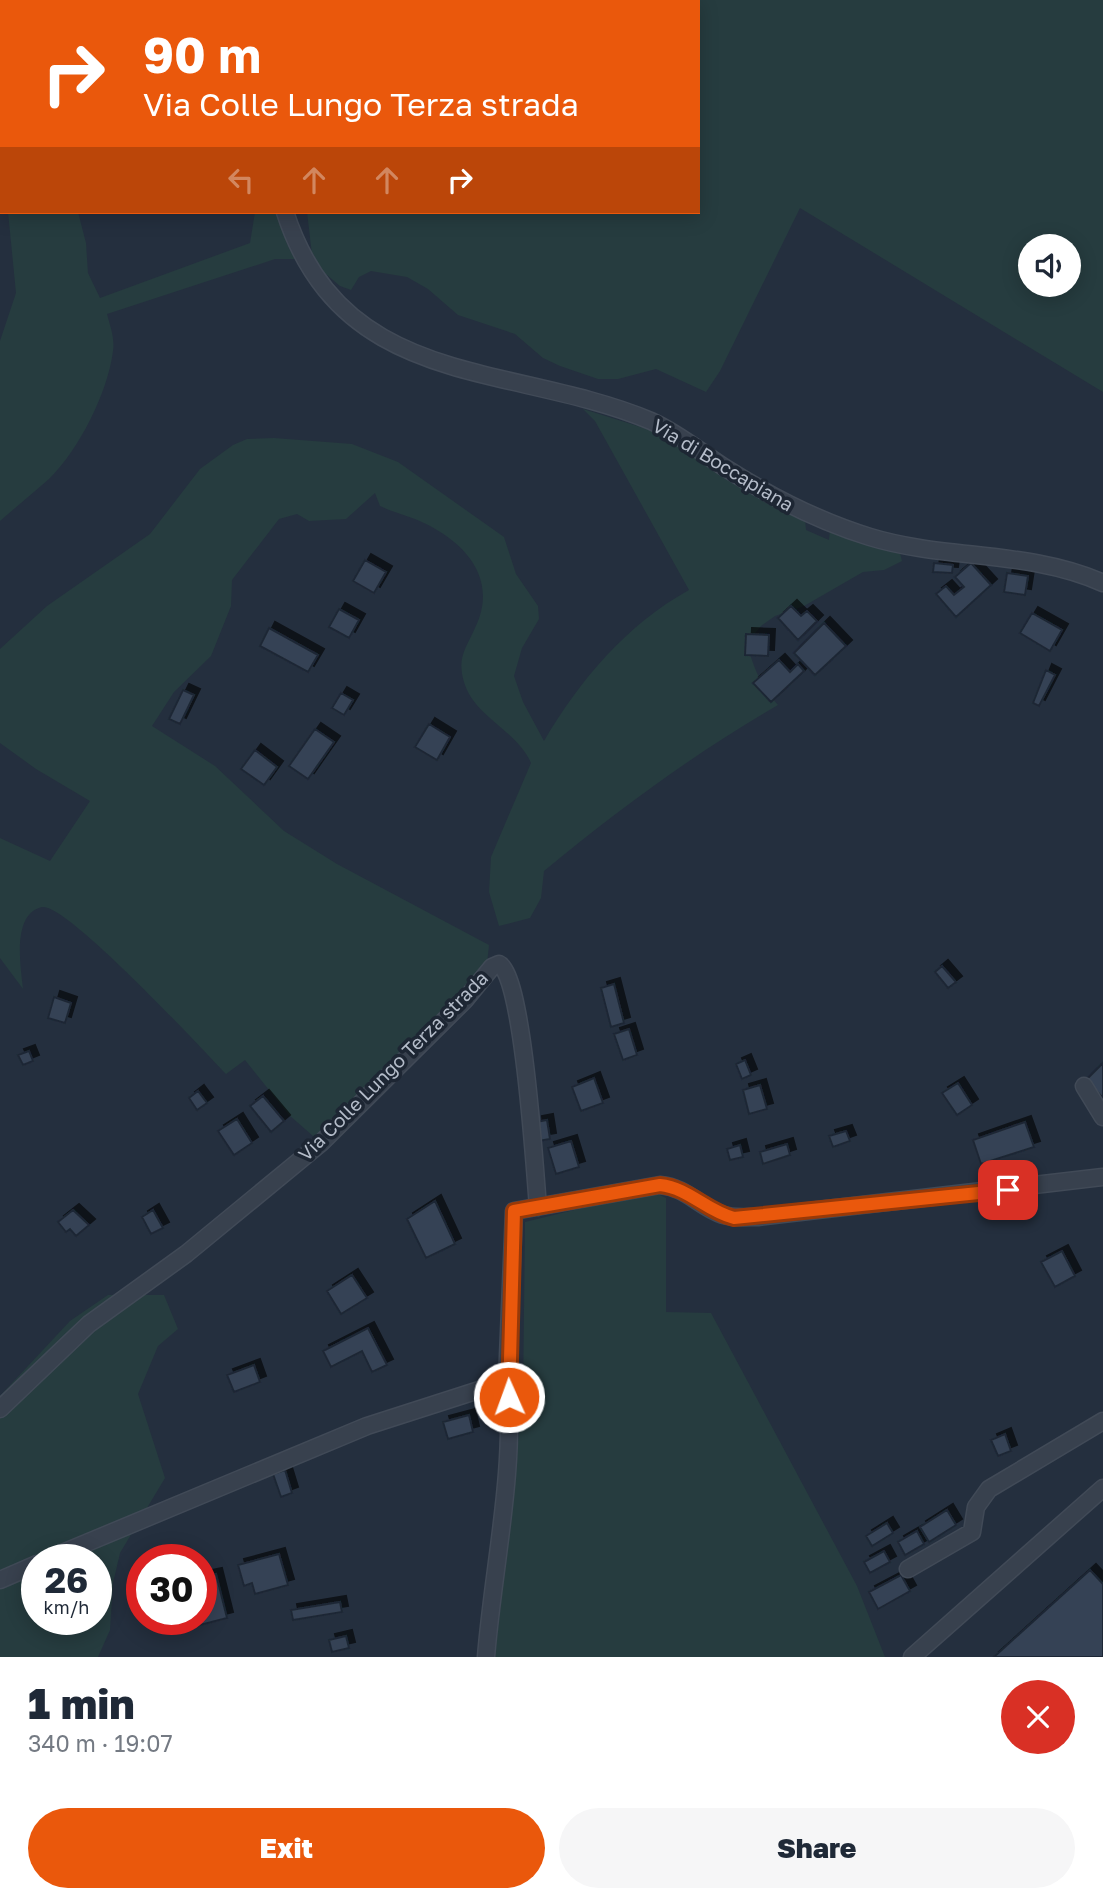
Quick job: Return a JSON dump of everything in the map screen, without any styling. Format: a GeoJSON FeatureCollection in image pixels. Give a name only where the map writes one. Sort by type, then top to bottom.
{"type":"FeatureCollection","features":[{"type":"Feature","properties":{"kind":"street","name":"Via di Boccapiana"},"geometry":{"type":"LineString","coordinates":[[286,214],[307,264],[330,292],[372,332],[400,348],[458,370],[525,384],[651,421],[767,494],[800,511],[870,537],[927,550],[1024,562],[1076,573],[1103,583]]}},
{"type":"Feature","properties":{"kind":"street","name":"Via Colle Lungo Terza strada"},"geometry":{"type":"LineString","coordinates":[[0,1409],[89,1324],[186,1254],[321,1143],[465,1000],[492,968],[499,964],[508,972],[521,1033],[538,1207]]}},
{"type":"Feature","properties":{"kind":"street"},"geometry":{"type":"LineString","coordinates":[[1084,1086],[1103,1117]]}},
{"type":"Feature","properties":{"kind":"street"},"geometry":{"type":"LineString","coordinates":[[486,1657],[508,1462],[510,1413],[507,1381],[514,1211],[660,1185],[681,1190],[724,1215],[758,1217],[1103,1177]]}},
{"type":"Feature","properties":{"kind":"street"},"geometry":{"type":"LineString","coordinates":[[84,1544],[367,1426],[507,1381]]}},
{"type":"Feature","properties":{"kind":"street"},"geometry":{"type":"LineString","coordinates":[[908,1569],[972,1532],[976,1507],[989,1489],[1103,1421]]}},
{"type":"Feature","properties":{"kind":"street"},"geometry":{"type":"LineString","coordinates":[[912,1657],[1103,1488]]}},
{"type":"Feature","properties":{"kind":"street"},"geometry":{"type":"LineString","coordinates":[[0,1580],[21,1571]]}},
{"type":"Feature","properties":{"kind":"green space"},"geometry":{"type":"Polygon","coordinates":[[[700,0],[1103,0],[1103,392],[800,208],[720,371],[706,392],[656,369],[618,379],[598,379],[560,366],[543,358],[515,334],[458,315],[428,289],[407,277],[371,271],[359,277],[351,290],[340,286],[313,263],[307,214],[700,214],[700,0]]]}},
{"type":"Feature","properties":{"kind":"green space"},"geometry":{"type":"Polygon","coordinates":[[[8,214],[79,214],[86,243],[88,273],[100,298],[250,243],[255,214],[280,214],[287,244],[295,259],[275,259],[107,314],[113,337],[113,351],[105,384],[90,420],[60,467],[0,521],[0,341],[16,293],[8,214]]]}},
{"type":"Feature","properties":{"kind":"green space"},"geometry":{"type":"Polygon","coordinates":[[[583,409],[663,434],[775,506],[805,520],[806,530],[829,540],[830,530],[900,553],[902,561],[884,570],[863,572],[804,606],[775,616],[761,626],[747,643],[758,676],[778,705],[687,763],[572,848],[544,871],[541,898],[530,918],[499,926],[489,892],[491,857],[531,763],[516,741],[477,705],[464,682],[462,660],[481,611],[483,595],[475,566],[466,553],[440,532],[380,506],[375,493],[346,519],[309,521],[297,514],[279,519],[232,580],[231,606],[211,656],[174,692],[152,726],[215,766],[284,831],[337,864],[489,945],[486,974],[321,1143],[289,1115],[245,1060],[226,1074],[105,951],[56,912],[42,907],[32,912],[22,930],[20,956],[23,989],[0,958],[0,838],[50,861],[90,801],[36,769],[0,743],[0,649],[47,606],[150,534],[200,469],[233,445],[247,439],[274,438],[352,444],[398,462],[504,537],[516,574],[538,606],[539,619],[522,648],[514,676],[523,702],[544,741],[573,697],[606,656],[645,620],[689,590],[595,421],[583,409]]]}},
{"type":"Feature","properties":{"kind":"green space"},"geometry":{"type":"Polygon","coordinates":[[[652,1191],[666,1198],[666,1312],[711,1313],[857,1586],[885,1657],[495,1657],[523,1396],[525,1222],[652,1191]]]}},
{"type":"Feature","properties":{"kind":"green space"},"geometry":{"type":"Polygon","coordinates":[[[108,1295],[164,1295],[178,1329],[158,1346],[138,1394],[165,1478],[120,1553],[112,1599],[112,1544],[21,1544],[21,1635],[108,1635],[98,1657],[0,1657],[0,1396],[70,1321],[108,1295]]]}},
{"type":"Feature","properties":{"kind":"building"},"geometry":{"type":"Polygon","coordinates":[[[365,560],[386,572],[374,593],[353,581],[365,560]]]}},
{"type":"Feature","properties":{"kind":"building"},"geometry":{"type":"Polygon","coordinates":[[[934,563],[953,565],[952,573],[933,572],[934,563]]]}},
{"type":"Feature","properties":{"kind":"building"},"geometry":{"type":"Polygon","coordinates":[[[971,563],[991,585],[956,617],[936,594],[946,586],[954,595],[964,587],[955,577],[971,563]]]}},
{"type":"Feature","properties":{"kind":"building"},"geometry":{"type":"Polygon","coordinates":[[[1007,573],[1028,576],[1025,595],[1004,592],[1007,573]]]}},
{"type":"Feature","properties":{"kind":"building"},"geometry":{"type":"Polygon","coordinates":[[[791,606],[801,616],[807,611],[817,621],[798,640],[778,618],[791,606]]]}},
{"type":"Feature","properties":{"kind":"building"},"geometry":{"type":"Polygon","coordinates":[[[339,609],[359,620],[349,638],[329,627],[339,609]]]}},
{"type":"Feature","properties":{"kind":"building"},"geometry":{"type":"Polygon","coordinates":[[[1032,613],[1062,630],[1050,651],[1020,633],[1032,613]]]}},
{"type":"Feature","properties":{"kind":"building"},"geometry":{"type":"Polygon","coordinates":[[[824,623],[846,646],[815,675],[794,653],[824,623]]]}},
{"type":"Feature","properties":{"kind":"building"},"geometry":{"type":"Polygon","coordinates":[[[269,628],[318,655],[308,672],[260,646],[269,628]]]}},
{"type":"Feature","properties":{"kind":"building"},"geometry":{"type":"Polygon","coordinates":[[[746,634],[769,635],[768,656],[745,655],[746,634]]]}},
{"type":"Feature","properties":{"kind":"building"},"geometry":{"type":"Polygon","coordinates":[[[779,660],[790,672],[798,664],[804,671],[771,702],[753,683],[779,660]]]}},
{"type":"Feature","properties":{"kind":"building"},"geometry":{"type":"Polygon","coordinates":[[[1046,670],[1055,675],[1039,706],[1033,703],[1046,670]]]}},
{"type":"Feature","properties":{"kind":"building"},"geometry":{"type":"Polygon","coordinates":[[[183,690],[194,695],[180,724],[169,719],[183,690]]]}},
{"type":"Feature","properties":{"kind":"building"},"geometry":{"type":"Polygon","coordinates":[[[341,693],[353,700],[344,715],[332,708],[341,693]]]}},
{"type":"Feature","properties":{"kind":"building"},"geometry":{"type":"Polygon","coordinates":[[[429,724],[450,737],[437,760],[415,747],[429,724]]]}},
{"type":"Feature","properties":{"kind":"building"},"geometry":{"type":"Polygon","coordinates":[[[315,729],[334,742],[308,779],[289,766],[315,729]]]}},
{"type":"Feature","properties":{"kind":"building"},"geometry":{"type":"Polygon","coordinates":[[[255,750],[277,767],[264,785],[241,769],[255,750]]]}},
{"type":"Feature","properties":{"kind":"building"},"geometry":{"type":"Polygon","coordinates":[[[942,966],[956,982],[948,988],[935,972],[942,966]]]}},
{"type":"Feature","properties":{"kind":"building"},"geometry":{"type":"Polygon","coordinates":[[[614,984],[624,1023],[611,1027],[601,988],[614,984]]]}},
{"type":"Feature","properties":{"kind":"building"},"geometry":{"type":"Polygon","coordinates":[[[54,997],[71,1003],[65,1023],[48,1018],[54,997]]]}},
{"type":"Feature","properties":{"kind":"building"},"geometry":{"type":"Polygon","coordinates":[[[629,1029],[637,1055],[623,1060],[614,1034],[629,1029]]]}},
{"type":"Feature","properties":{"kind":"building"},"geometry":{"type":"Polygon","coordinates":[[[29,1051],[33,1061],[23,1065],[18,1055],[29,1051]]]}},
{"type":"Feature","properties":{"kind":"building"},"geometry":{"type":"Polygon","coordinates":[[[745,1060],[751,1075],[742,1079],[736,1064],[745,1060]]]}},
{"type":"Feature","properties":{"kind":"building"},"geometry":{"type":"Polygon","coordinates":[[[1103,1063],[1103,1098],[1086,1080],[1103,1063]]]}},
{"type":"Feature","properties":{"kind":"building"},"geometry":{"type":"Polygon","coordinates":[[[594,1078],[603,1103],[581,1111],[572,1087],[594,1078]]]}},
{"type":"Feature","properties":{"kind":"building"},"geometry":{"type":"Polygon","coordinates":[[[958,1083],[972,1105],[957,1115],[942,1093],[958,1083]]]}},
{"type":"Feature","properties":{"kind":"building"},"geometry":{"type":"Polygon","coordinates":[[[760,1085],[767,1109],[749,1114],[743,1090],[760,1085]]]}},
{"type":"Feature","properties":{"kind":"building"},"geometry":{"type":"Polygon","coordinates":[[[198,1091],[207,1103],[197,1110],[189,1098],[198,1091]]]}},
{"type":"Feature","properties":{"kind":"building"},"geometry":{"type":"Polygon","coordinates":[[[263,1096],[284,1121],[271,1132],[250,1106],[263,1096]]]}},
{"type":"Feature","properties":{"kind":"building"},"geometry":{"type":"Polygon","coordinates":[[[237,1119],[252,1143],[234,1155],[218,1131],[237,1119]]]}},
{"type":"Feature","properties":{"kind":"building"},"geometry":{"type":"Polygon","coordinates":[[[547,1120],[550,1139],[538,1141],[536,1122],[547,1120]]]}},
{"type":"Feature","properties":{"kind":"building"},"geometry":{"type":"Polygon","coordinates":[[[1025,1122],[1034,1147],[981,1164],[973,1140],[1025,1122]]]}},
{"type":"Feature","properties":{"kind":"building"},"geometry":{"type":"Polygon","coordinates":[[[846,1131],[850,1141],[833,1147],[829,1136],[846,1131]]]}},
{"type":"Feature","properties":{"kind":"building"},"geometry":{"type":"Polygon","coordinates":[[[571,1141],[579,1167],[556,1174],[548,1148],[571,1141]]]}},
{"type":"Feature","properties":{"kind":"building"},"geometry":{"type":"Polygon","coordinates":[[[787,1144],[790,1155],[763,1164],[760,1152],[787,1144]]]}},
{"type":"Feature","properties":{"kind":"building"},"geometry":{"type":"Polygon","coordinates":[[[740,1145],[743,1157],[730,1160],[727,1149],[740,1145]]]}},
{"type":"Feature","properties":{"kind":"building"},"geometry":{"type":"Polygon","coordinates":[[[435,1201],[455,1244],[426,1258],[407,1219],[435,1201]]]}},
{"type":"Feature","properties":{"kind":"building"},"geometry":{"type":"Polygon","coordinates":[[[73,1210],[89,1225],[76,1236],[70,1229],[66,1232],[58,1222],[73,1210]]]}},
{"type":"Feature","properties":{"kind":"building"},"geometry":{"type":"Polygon","coordinates":[[[153,1210],[163,1228],[151,1234],[142,1217],[153,1210]]]}},
{"type":"Feature","properties":{"kind":"building"},"geometry":{"type":"Polygon","coordinates":[[[1062,1251],[1075,1276],[1055,1287],[1041,1262],[1062,1251]]]}},
{"type":"Feature","properties":{"kind":"building"},"geometry":{"type":"Polygon","coordinates":[[[352,1275],[367,1298],[341,1314],[327,1291],[352,1275]]]}},
{"type":"Feature","properties":{"kind":"building"},"geometry":{"type":"Polygon","coordinates":[[[368,1328],[387,1365],[372,1372],[362,1351],[331,1367],[323,1351],[368,1328]]]}},
{"type":"Feature","properties":{"kind":"building"},"geometry":{"type":"Polygon","coordinates":[[[254,1365],[260,1382],[234,1392],[227,1375],[254,1365]]]}},
{"type":"Feature","properties":{"kind":"building"},"geometry":{"type":"Polygon","coordinates":[[[469,1415],[473,1432],[448,1439],[443,1422],[469,1415]]]}},
{"type":"Feature","properties":{"kind":"building"},"geometry":{"type":"Polygon","coordinates":[[[1005,1434],[1011,1451],[998,1456],[991,1440],[1005,1434]]]}},
{"type":"Feature","properties":{"kind":"building"},"geometry":{"type":"Polygon","coordinates":[[[285,1470],[292,1493],[281,1497],[273,1474],[285,1470]]]}},
{"type":"Feature","properties":{"kind":"building"},"geometry":{"type":"Polygon","coordinates":[[[947,1510],[956,1525],[929,1542],[920,1527],[947,1510]]]}},
{"type":"Feature","properties":{"kind":"building"},"geometry":{"type":"Polygon","coordinates":[[[887,1523],[893,1533],[872,1546],[866,1536],[887,1523]]]}},
{"type":"Feature","properties":{"kind":"building"},"geometry":{"type":"Polygon","coordinates":[[[917,1531],[924,1544],[905,1555],[898,1542],[917,1531]]]}},
{"type":"Feature","properties":{"kind":"building"},"geometry":{"type":"Polygon","coordinates":[[[884,1551],[890,1562],[870,1573],[864,1562],[884,1551]]]}},
{"type":"Feature","properties":{"kind":"building"},"geometry":{"type":"Polygon","coordinates":[[[279,1554],[288,1585],[255,1594],[252,1583],[244,1586],[238,1565],[279,1554]]]}},
{"type":"Feature","properties":{"kind":"building"},"geometry":{"type":"Polygon","coordinates":[[[1090,1570],[1103,1584],[1103,1657],[994,1657],[1090,1570]]]}},
{"type":"Feature","properties":{"kind":"building"},"geometry":{"type":"Polygon","coordinates":[[[901,1575],[910,1591],[878,1609],[869,1592],[901,1575]]]}},
{"type":"Feature","properties":{"kind":"building"},"geometry":{"type":"Polygon","coordinates":[[[217,1578],[227,1618],[217,1621],[217,1578]]]}},
{"type":"Feature","properties":{"kind":"building"},"geometry":{"type":"Polygon","coordinates":[[[340,1602],[342,1612],[293,1620],[291,1610],[340,1602]]]}},
{"type":"Feature","properties":{"kind":"building"},"geometry":{"type":"Polygon","coordinates":[[[346,1636],[349,1648],[332,1652],[329,1640],[346,1636]]]}},
{"type":"Feature","properties":{"kind":"route"},"geometry":{"type":"LineString","coordinates":[[509,1397],[507,1381],[514,1211],[660,1185],[674,1186],[714,1211],[734,1218],[1008,1190]]}}]}
